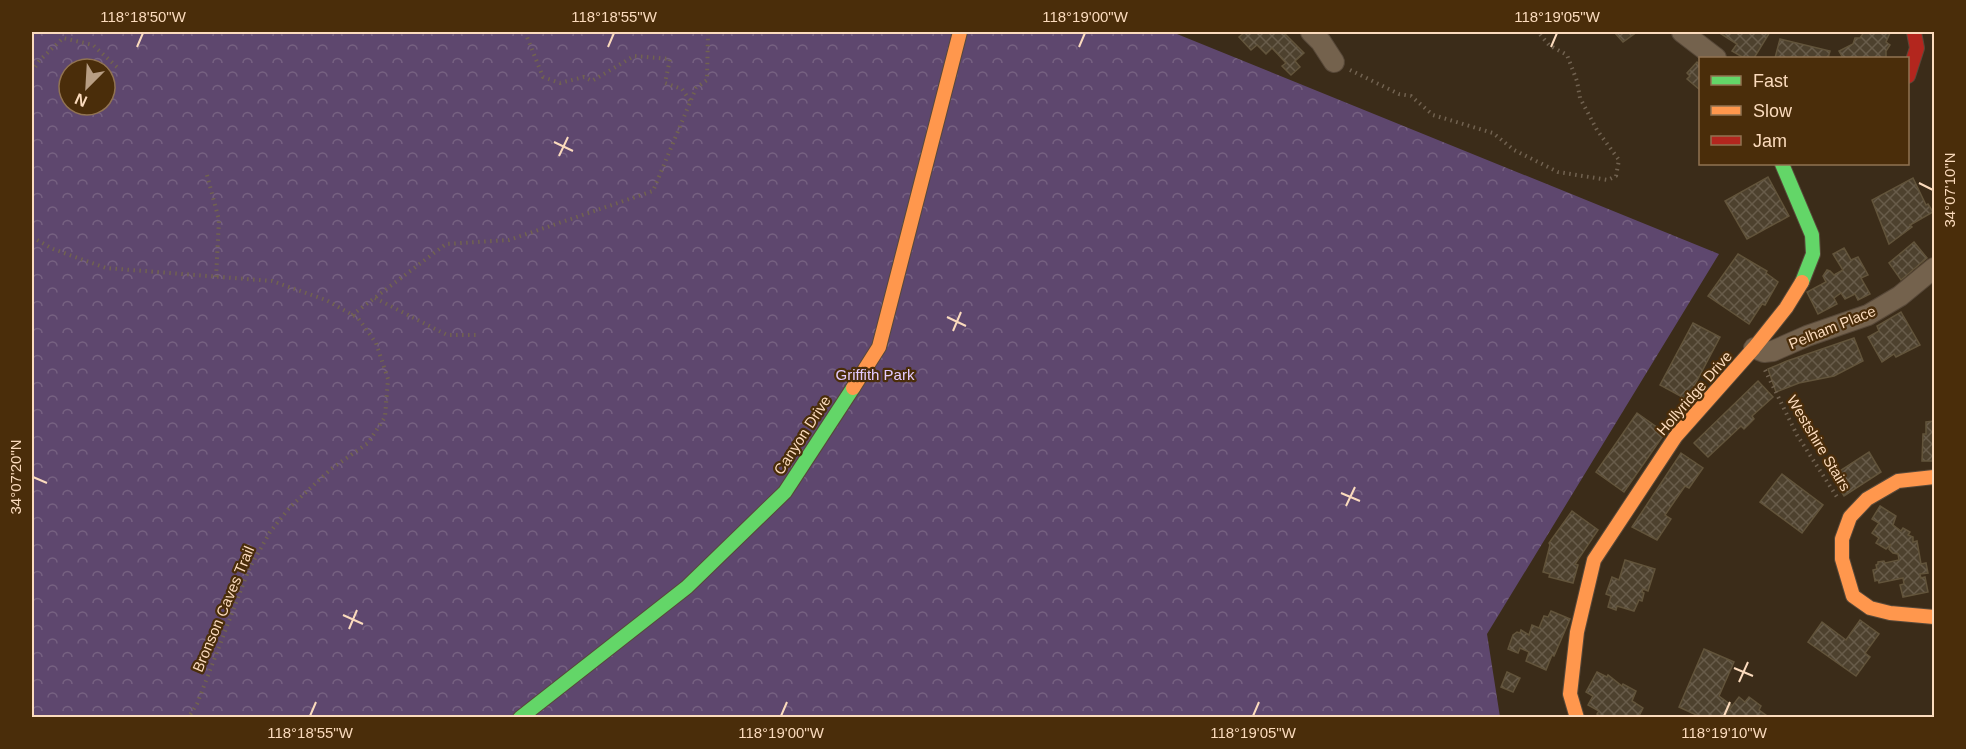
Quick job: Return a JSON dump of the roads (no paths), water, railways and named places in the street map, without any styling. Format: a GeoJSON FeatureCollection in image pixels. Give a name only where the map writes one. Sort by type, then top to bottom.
{"type":"FeatureCollection","features":[{"type":"Feature","properties":{"kind":"street","name":"Canyon Drive"},"geometry":{"type":"LineString","coordinates":[[520,717],[687,587],[785,492],[879,347],[960,32]]}},
{"type":"Feature","properties":{"kind":"street"},"geometry":{"type":"LineString","coordinates":[[1311,32],[1321,42],[1334,62]]}},
{"type":"Feature","properties":{"kind":"street"},"geometry":{"type":"LineString","coordinates":[[1682,32],[1715,57]]}},
{"type":"Feature","properties":{"kind":"street"},"geometry":{"type":"LineString","coordinates":[[1909,73],[1917,48],[1914,32]]}},
{"type":"Feature","properties":{"kind":"street","name":"Hollyridge Drive"},"geometry":{"type":"LineString","coordinates":[[1577,717],[1570,694],[1576,632],[1594,560],[1676,436],[1754,348],[1786,308],[1803,281],[1813,255],[1812,235],[1782,165]]}},
{"type":"Feature","properties":{"kind":"street","name":"Pelham Place"},"geometry":{"type":"LineString","coordinates":[[1754,348],[1764,352],[1773,351],[1807,336],[1868,315],[1900,296],[1935,268]]}},
{"type":"Feature","properties":{"kind":"street"},"geometry":{"type":"LineString","coordinates":[[1935,477],[1898,481],[1867,499],[1850,517],[1842,539],[1842,559],[1853,596],[1870,608],[1890,613],[1935,617]]}},
{"type":"Feature","properties":{"kind":"park label","name":"Griffith Park"},"geometry":{"type":"Point","coordinates":[875,374]}}]}
